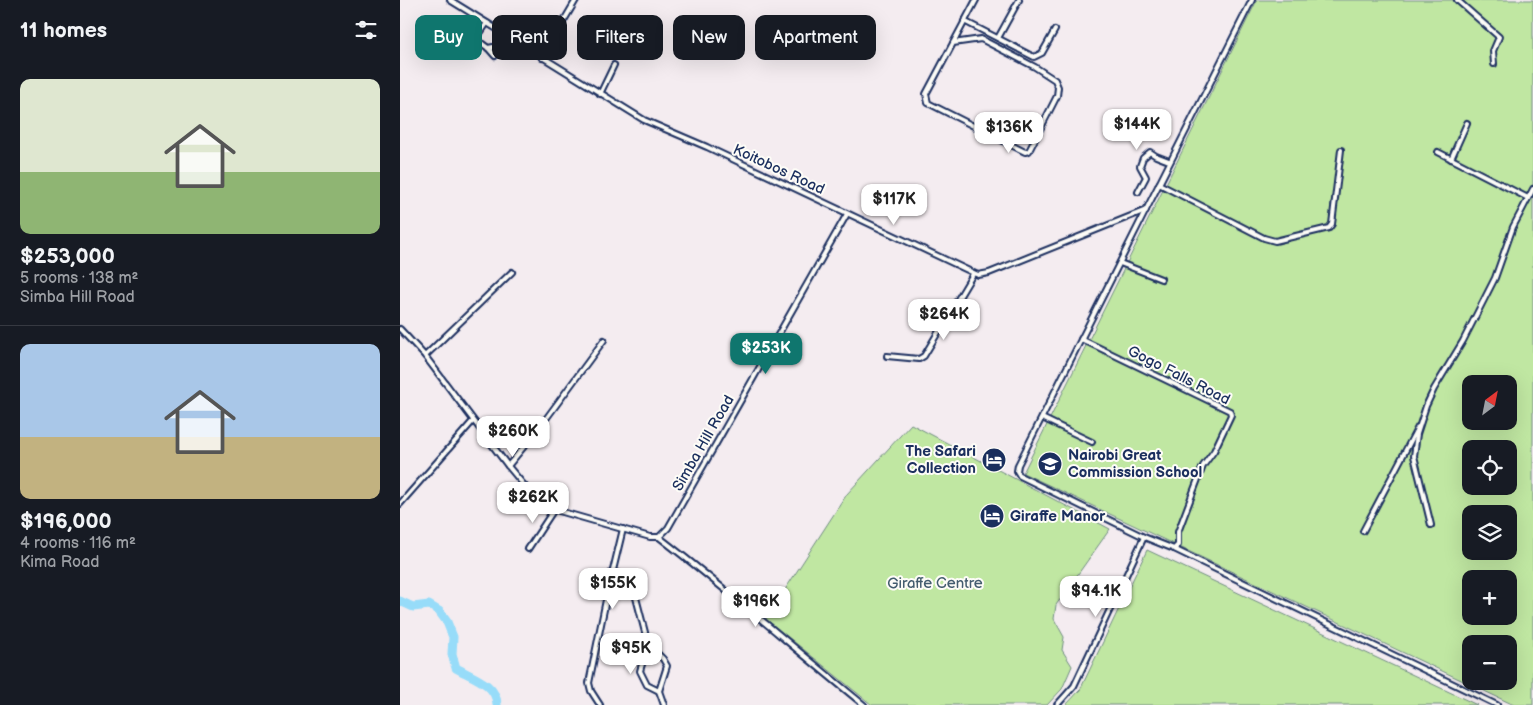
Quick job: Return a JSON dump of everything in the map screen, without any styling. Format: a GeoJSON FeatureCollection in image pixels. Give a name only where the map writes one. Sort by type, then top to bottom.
{"type":"FeatureCollection","features":[{"type":"Feature","properties":{"kind":"street","name":"Koitobos Road"},"geometry":{"type":"LineString","coordinates":[[450,0],[492,26]]}},
{"type":"Feature","properties":{"kind":"street"},"geometry":{"type":"LineString","coordinates":[[567,15],[576,0]]}},
{"type":"Feature","properties":{"kind":"street"},"geometry":{"type":"LineString","coordinates":[[953,43],[981,39],[1035,66],[1055,80],[1058,87],[1057,96],[1029,151],[1025,152],[928,103],[926,94],[964,21],[976,0]]}},
{"type":"Feature","properties":{"kind":"street"},"geometry":{"type":"LineString","coordinates":[[998,38],[1019,0]]}},
{"type":"Feature","properties":{"kind":"street"},"geometry":{"type":"LineString","coordinates":[[1252,0],[1169,161],[1017,470],[1020,476],[1144,537],[1174,549],[1498,705]]}},
{"type":"Feature","properties":{"kind":"street"},"geometry":{"type":"LineString","coordinates":[[1457,0],[1499,37],[1493,51],[1494,64]]}},
{"type":"Feature","properties":{"kind":"street"},"geometry":{"type":"LineString","coordinates":[[964,21],[1034,57],[1042,53],[1055,30]]}},
{"type":"Feature","properties":{"kind":"street"},"geometry":{"type":"LineString","coordinates":[[482,30],[487,23]]}},
{"type":"Feature","properties":{"kind":"street","name":"Koitobos Road"},"geometry":{"type":"LineString","coordinates":[[545,60],[644,120],[973,274]]}},
{"type":"Feature","properties":{"kind":"street"},"geometry":{"type":"LineString","coordinates":[[600,94],[614,64]]}},
{"type":"Feature","properties":{"kind":"street"},"geometry":{"type":"LineString","coordinates":[[1451,158],[1467,124]]}},
{"type":"Feature","properties":{"kind":"street"},"geometry":{"type":"LineString","coordinates":[[1159,184],[1264,238],[1275,240],[1326,230],[1332,224],[1341,150]]}},
{"type":"Feature","properties":{"kind":"street"},"geometry":{"type":"LineString","coordinates":[[1138,192],[1146,177],[1140,166],[1142,158],[1150,152],[1169,161]]}},
{"type":"Feature","properties":{"kind":"street"},"geometry":{"type":"LineString","coordinates":[[1438,152],[1528,198]]}},
{"type":"Feature","properties":{"kind":"street"},"geometry":{"type":"LineString","coordinates":[[1363,531],[1422,418],[1434,389],[1464,341],[1495,278],[1513,227],[1533,189]]}},
{"type":"Feature","properties":{"kind":"street"},"geometry":{"type":"LineString","coordinates":[[887,356],[919,359],[924,356],[973,274],[990,273],[1146,210]]}},
{"type":"Feature","properties":{"kind":"street","name":"Simba Hill Road"},"geometry":{"type":"LineString","coordinates":[[659,537],[668,528],[847,214]]}},
{"type":"Feature","properties":{"kind":"street"},"geometry":{"type":"LineString","coordinates":[[1120,263],[1161,279]]}},
{"type":"Feature","properties":{"kind":"street"},"geometry":{"type":"LineString","coordinates":[[425,356],[512,272]]}},
{"type":"Feature","properties":{"kind":"street"},"geometry":{"type":"LineString","coordinates":[[400,329],[425,356],[473,421],[528,490],[554,508],[650,537],[659,537],[736,597],[766,625],[864,705]]}},
{"type":"Feature","properties":{"kind":"street","name":"Gogo Falls Road"},"geometry":{"type":"LineString","coordinates":[[1081,339],[1230,411],[1231,415],[1214,451],[1203,466],[1178,532],[1178,545],[1174,549]]}},
{"type":"Feature","properties":{"kind":"street"},"geometry":{"type":"LineString","coordinates":[[508,466],[604,340]]}},
{"type":"Feature","properties":{"kind":"street"},"geometry":{"type":"LineString","coordinates":[[1042,418],[1092,442]]}},
{"type":"Feature","properties":{"kind":"street"},"geometry":{"type":"LineString","coordinates":[[1422,418],[1414,456],[1431,525]]}},
{"type":"Feature","properties":{"kind":"street"},"geometry":{"type":"LineString","coordinates":[[400,504],[473,421]]}},
{"type":"Feature","properties":{"kind":"street"},"geometry":{"type":"LineString","coordinates":[[528,549],[554,508]]}},
{"type":"Feature","properties":{"kind":"street"},"geometry":{"type":"LineString","coordinates":[[600,705],[590,691],[589,683],[623,529]]}},
{"type":"Feature","properties":{"kind":"street"},"geometry":{"type":"LineString","coordinates":[[1057,705],[1074,686],[1144,537]]}},
{"type":"Feature","properties":{"kind":"street"},"geometry":{"type":"LineString","coordinates":[[612,572],[625,575],[632,582],[648,644],[663,659],[667,666],[659,690],[664,705]]}},
{"type":"Feature","properties":{"kind":"street"},"geometry":{"type":"LineString","coordinates":[[648,644],[640,671],[647,685],[659,690]]}},
{"type":"Feature","properties":{"kind":"green space"},"geometry":{"type":"Polygon","coordinates":[[[1257,0],[1533,0],[1533,705],[1514,705],[1482,690],[1517,690],[1517,635],[1462,635],[1462,680],[1023,473],[1257,0]]]}},
{"type":"Feature","properties":{"kind":"green space","name":"Giraffe Centre"},"geometry":{"type":"Polygon","coordinates":[[[911,424],[1110,529],[1056,605],[1054,619],[1064,637],[1062,650],[1072,666],[1062,689],[1047,705],[872,705],[766,619],[847,494],[911,424]]]}},
{"type":"Feature","properties":{"kind":"green space"},"geometry":{"type":"Polygon","coordinates":[[[1147,550],[1477,705],[1066,705],[1080,690],[1147,550]]]}},
{"type":"Feature","properties":{"kind":"waterway"},"geometry":{"type":"LineString","coordinates":[[400,601],[413,607],[429,605],[439,611],[447,622],[453,637],[452,654],[456,668],[488,686],[496,698],[497,705]]}},
{"type":"Feature","properties":{"kind":"place","name":"The Safari Collection"},"geometry":{"type":"Point","coordinates":[994,460]}},
{"type":"Feature","properties":{"kind":"place","name":"Nairobi Great Commission School"},"geometry":{"type":"Point","coordinates":[1050,464]}},
{"type":"Feature","properties":{"kind":"place","name":"Giraffe Manor"},"geometry":{"type":"Point","coordinates":[992,516]}}]}
